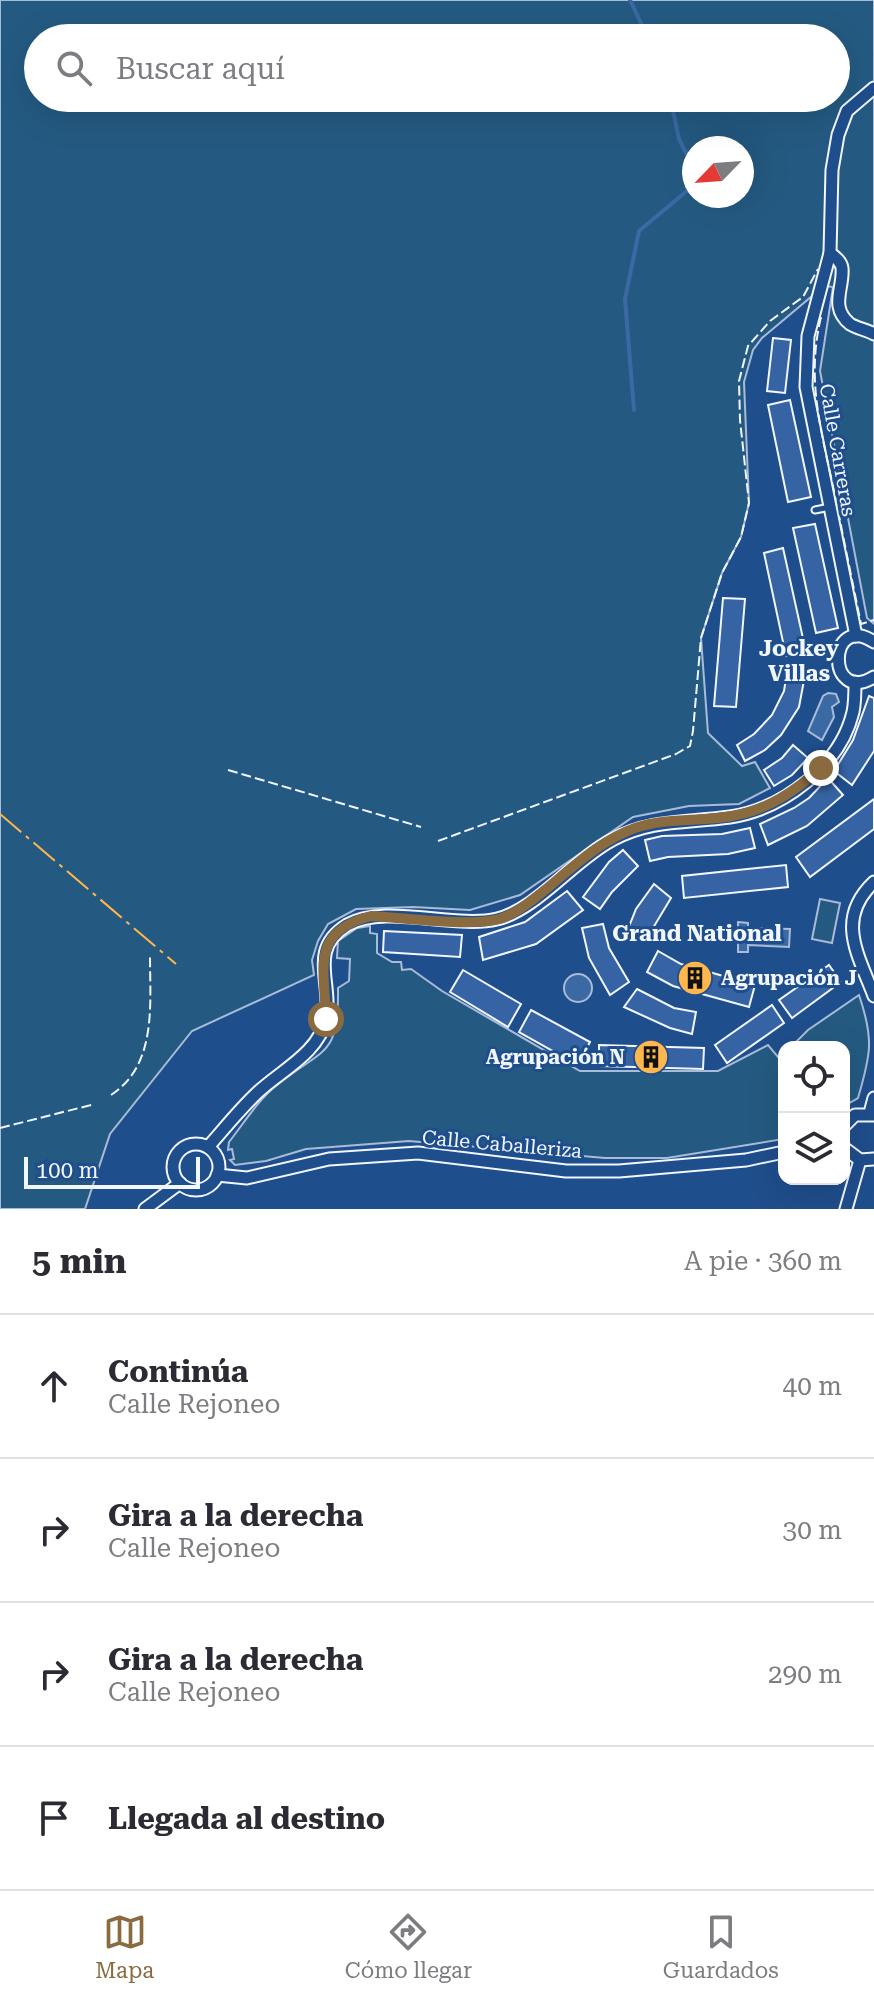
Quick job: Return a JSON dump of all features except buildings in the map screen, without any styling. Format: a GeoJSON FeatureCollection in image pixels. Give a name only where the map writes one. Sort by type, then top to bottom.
{"type":"FeatureCollection","features":[{"type":"Feature","properties":{"kind":"street"},"geometry":{"type":"LineString","coordinates":[[850,108],[874,88]]}},
{"type":"Feature","properties":{"kind":"street"},"geometry":{"type":"LineString","coordinates":[[847,112],[838,135],[832,170],[830,253],[840,262],[842,269],[837,295],[839,310],[850,324],[874,334]]}},
{"type":"Feature","properties":{"kind":"street","name":"Calle Carreras"},"geometry":{"type":"LineString","coordinates":[[830,253],[808,336],[806,387],[856,636]]}},
{"type":"Feature","properties":{"kind":"street"},"geometry":{"type":"LineString","coordinates":[[874,642],[856,636],[843,643],[837,655],[843,675],[855,682],[874,677]]}},
{"type":"Feature","properties":{"kind":"street"},"geometry":{"type":"LineString","coordinates":[[208,1147],[255,1094],[315,1043],[326,1019],[323,955],[331,940],[344,927],[371,916],[478,921],[498,919],[535,898],[610,840],[635,828],[664,821],[731,816],[767,807],[797,789],[821,768],[853,713],[855,682]]}},
{"type":"Feature","properties":{"kind":"street"},"geometry":{"type":"LineString","coordinates":[[874,882],[860,896],[852,912],[852,931],[874,996]]}},
{"type":"Feature","properties":{"kind":"street"},"geometry":{"type":"LineString","coordinates":[[850,1120],[855,1115],[872,1114],[874,1098]]}},
{"type":"Feature","properties":{"kind":"street"},"geometry":{"type":"LineString","coordinates":[[193,1144],[208,1147],[218,1160],[217,1175],[203,1189],[189,1189],[174,1174],[173,1166],[179,1151],[193,1144]]}},
{"type":"Feature","properties":{"kind":"street"},"geometry":{"type":"LineString","coordinates":[[850,1152],[860,1160],[874,1159]]}},
{"type":"Feature","properties":{"kind":"street","name":"Calle Caballeriza"},"geometry":{"type":"LineString","coordinates":[[217,1175],[247,1178],[329,1159],[418,1153],[566,1171],[619,1171],[746,1160],[778,1153]]}},
{"type":"Feature","properties":{"kind":"street"},"geometry":{"type":"LineString","coordinates":[[846,1209],[860,1160]]}},
{"type":"Feature","properties":{"kind":"street"},"geometry":{"type":"LineString","coordinates":[[145,1209],[180,1183]]}},
{"type":"Feature","properties":{"kind":"lane"},"geometry":{"type":"LineString","coordinates":[[815,510],[830,507]]}},
{"type":"Feature","properties":{"kind":"shaded area"},"geometry":{"type":"Polygon","coordinates":[[[0,0],[874,0],[874,624],[867,618],[820,371],[833,287],[818,285],[812,296],[762,338],[753,350],[744,382],[749,503],[741,537],[722,573],[701,638],[708,733],[742,766],[755,762],[770,788],[739,804],[689,806],[633,817],[520,895],[470,910],[413,907],[356,909],[328,924],[312,960],[314,975],[192,1031],[110,1134],[85,1209],[0,1209],[0,0]]]}},
{"type":"Feature","properties":{"kind":"shaded area"},"geometry":{"type":"Polygon","coordinates":[[[836,694],[839,702],[832,707],[834,717],[822,740],[808,731],[823,696],[836,694]]]}},
{"type":"Feature","properties":{"kind":"shaded area"},"geometry":{"type":"Polygon","coordinates":[[[820,899],[840,903],[832,943],[812,939],[820,899]]]}},
{"type":"Feature","properties":{"kind":"shaded area"},"geometry":{"type":"Polygon","coordinates":[[[738,922],[748,923],[748,928],[790,929],[789,947],[748,945],[748,952],[738,952],[738,922]]]}},
{"type":"Feature","properties":{"kind":"shaded area"},"geometry":{"type":"Polygon","coordinates":[[[370,926],[370,933],[377,934],[377,953],[392,962],[401,962],[402,970],[411,969],[442,991],[580,1071],[718,1071],[768,1045],[778,1057],[778,1140],[667,1158],[605,1158],[409,1141],[306,1149],[266,1161],[235,1165],[230,1160],[234,1159],[232,1149],[228,1150],[229,1142],[252,1112],[270,1091],[317,1056],[332,1039],[338,1011],[338,988],[349,981],[350,959],[337,958],[338,941],[357,928],[370,926]]]}},
{"type":"Feature","properties":{"kind":"shaded area"},"geometry":{"type":"Polygon","coordinates":[[[578,974],[588,978],[592,988],[588,998],[578,1002],[568,998],[564,988],[568,978],[578,974]]]}},
{"type":"Feature","properties":{"kind":"shaded area"},"geometry":{"type":"Polygon","coordinates":[[[859,995],[867,1023],[869,1046],[858,1098],[850,1103],[850,1041],[797,1041],[859,995]]]}},
{"type":"Feature","properties":{"kind":"waterway"},"geometry":{"type":"LineString","coordinates":[[630,0],[641,24]]}},
{"type":"Feature","properties":{"kind":"waterway"},"geometry":{"type":"LineString","coordinates":[[673,112],[682,145]]}},
{"type":"Feature","properties":{"kind":"waterway"},"geometry":{"type":"LineString","coordinates":[[634,410],[625,299],[639,231],[682,195]]}},
{"type":"Feature","properties":{"kind":"fence"},"geometry":{"type":"LineString","coordinates":[[438,841],[676,754],[690,746],[701,638],[722,573],[741,537],[749,503],[739,381],[748,346],[770,321],[803,297],[818,269]]}},
{"type":"Feature","properties":{"kind":"fence"},"geometry":{"type":"LineString","coordinates":[[821,317],[815,362],[820,425],[861,624],[874,620]]}},
{"type":"Feature","properties":{"kind":"fence"},"geometry":{"type":"LineString","coordinates":[[228,770],[421,827]]}},
{"type":"Feature","properties":{"kind":"fence"},"geometry":{"type":"LineString","coordinates":[[111,1095],[126,1082],[144,1051],[150,1014],[150,957]]}},
{"type":"Feature","properties":{"kind":"fence"},"geometry":{"type":"LineString","coordinates":[[0,1128],[95,1104]]}},
{"type":"Feature","properties":{"kind":"power"},"geometry":{"type":"LineString","coordinates":[[0,814],[176,964]]}},
{"type":"Feature","properties":{"kind":"place","name":"Agrupación J"},"geometry":{"type":"Point","coordinates":[695,978]}},
{"type":"Feature","properties":{"kind":"place","name":"Agrupación N"},"geometry":{"type":"Point","coordinates":[651,1057]}},
{"type":"Feature","properties":{"kind":"district","name":"Jockey Villas"},"geometry":{"type":"Point","coordinates":[799,660]}},
{"type":"Feature","properties":{"kind":"district","name":"Grand National"},"geometry":{"type":"Point","coordinates":[697,933]}},
{"type":"Feature","properties":{"kind":"route"},"geometry":{"type":"LineString","coordinates":[[326,1019],[323,955],[331,940],[357,920],[371,916],[478,921],[498,919],[535,898],[587,855],[635,828],[664,821],[731,816],[767,807],[797,789],[821,768]]}}]}
